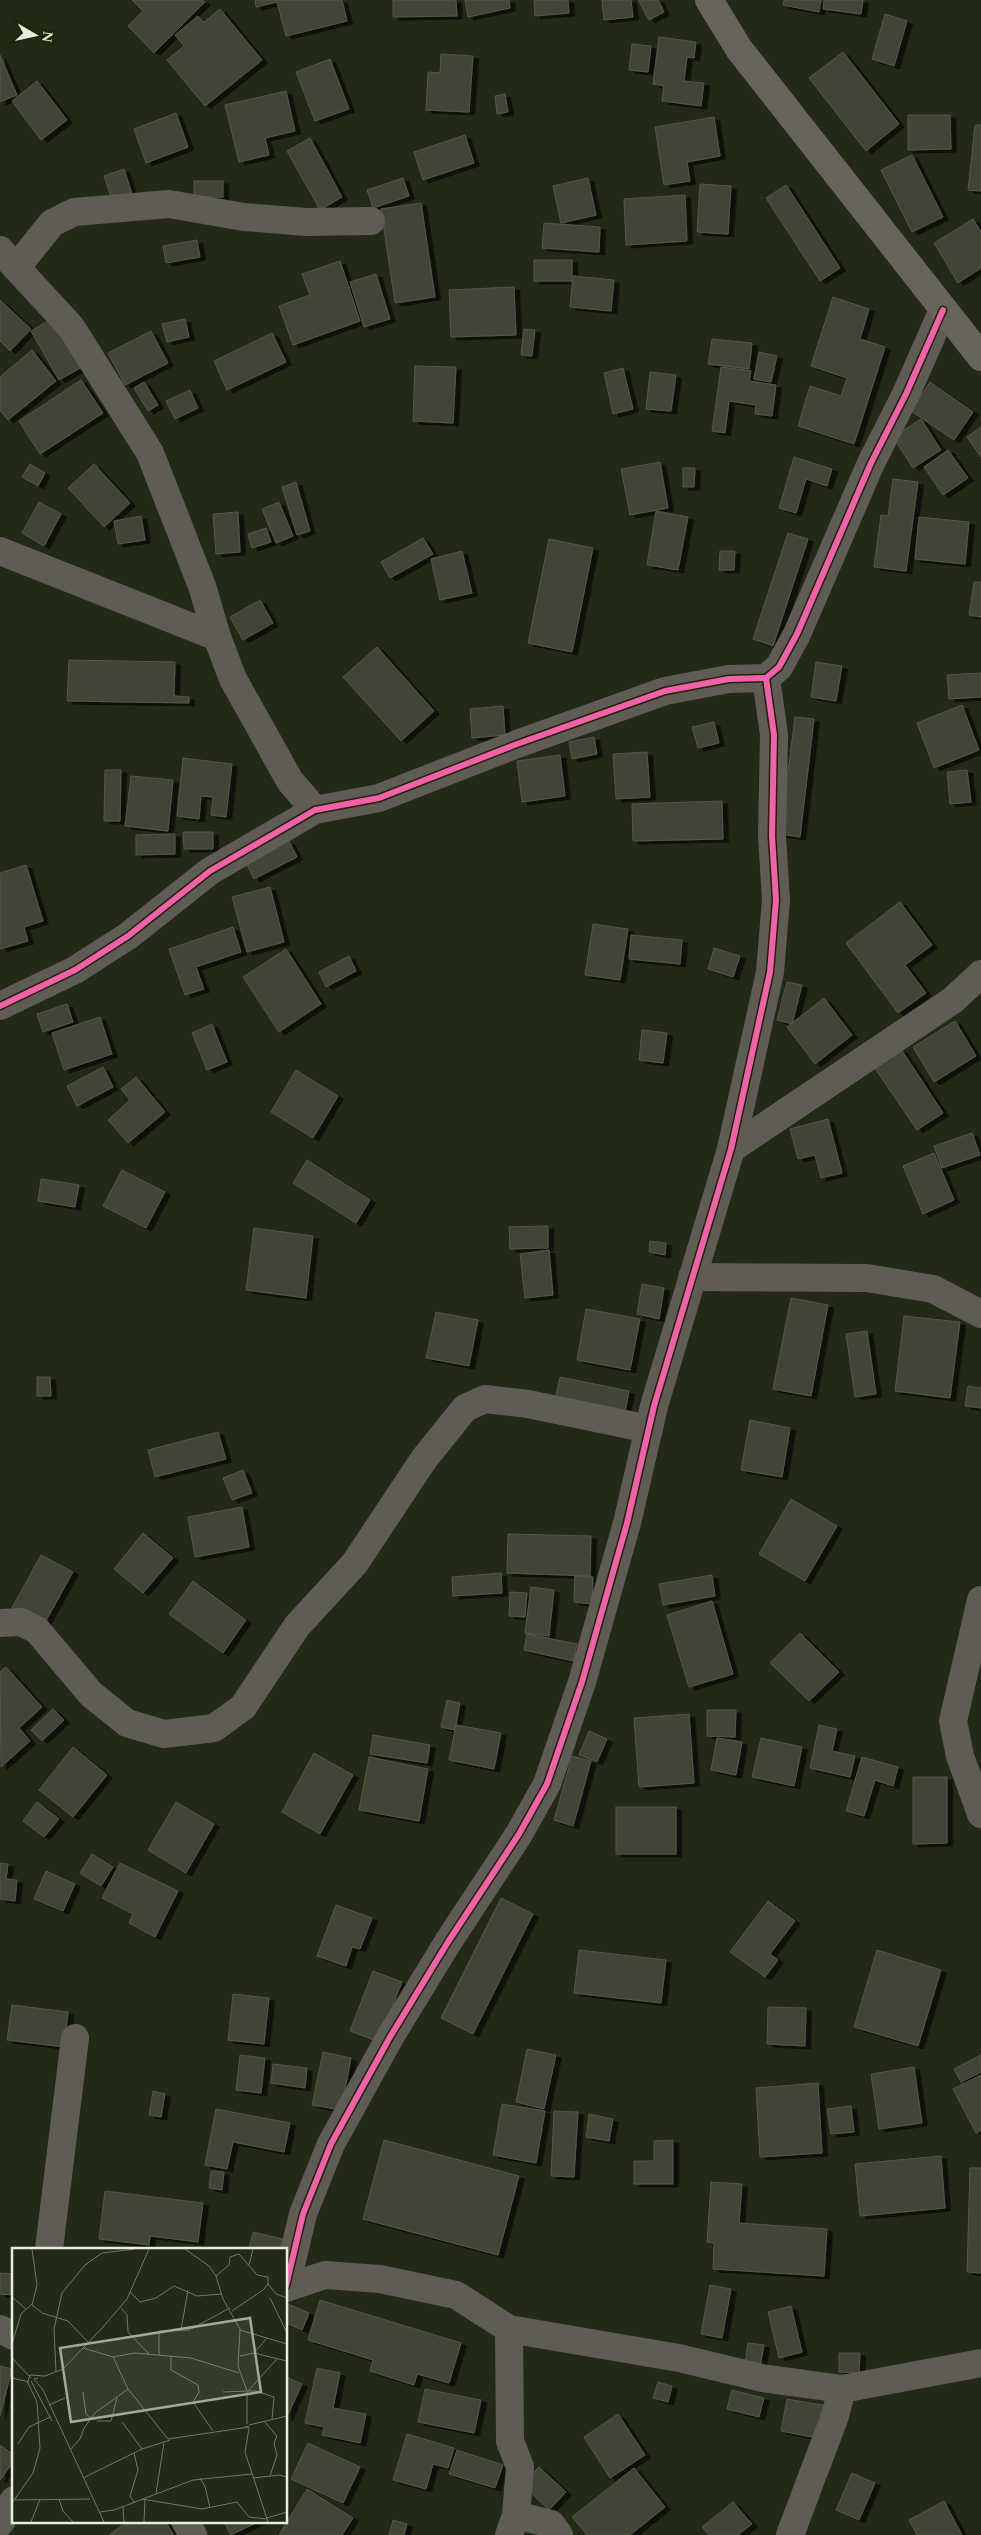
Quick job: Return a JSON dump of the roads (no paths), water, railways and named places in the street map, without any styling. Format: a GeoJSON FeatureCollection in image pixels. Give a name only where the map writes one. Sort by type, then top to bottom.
{"type":"FeatureCollection","features":[{"type":"Feature","properties":{"kind":"main road"},"geometry":{"type":"LineString","coordinates":[[709,0],[739,48],[981,357]]}},
{"type":"Feature","properties":{"kind":"street"},"geometry":{"type":"LineString","coordinates":[[315,810],[290,780],[261,732],[233,679],[217,637],[202,586],[150,453],[71,327],[8,259],[52,223],[74,212],[169,204],[244,217],[306,222],[371,221]]}},
{"type":"Feature","properties":{"kind":"street"},"geometry":{"type":"LineString","coordinates":[[0,1006],[75,970],[128,936],[210,871],[315,810],[379,798],[561,727],[665,691],[729,679],[766,678],[779,667],[797,634],[871,463],[906,394],[943,310]]}},
{"type":"Feature","properties":{"kind":"street"},"geometry":{"type":"LineString","coordinates":[[0,551],[217,637]]}},
{"type":"Feature","properties":{"kind":"street"},"geometry":{"type":"LineString","coordinates":[[288,2278],[303,2214],[331,2144],[390,2037],[448,1942],[519,1834],[547,1784],[582,1682],[627,1523],[648,1429],[731,1149],[770,972],[776,900],[772,836],[774,735],[766,678]]}},
{"type":"Feature","properties":{"kind":"street"},"geometry":{"type":"LineString","coordinates":[[731,1149],[953,1000],[981,974]]}},
{"type":"Feature","properties":{"kind":"street"},"geometry":{"type":"LineString","coordinates":[[692,1277],[867,1278],[933,1289],[981,1314]]}},
{"type":"Feature","properties":{"kind":"street"},"geometry":{"type":"LineString","coordinates":[[0,1623],[21,1622],[37,1630],[91,1694],[127,1723],[164,1734],[214,1728],[243,1707],[297,1626],[355,1563],[424,1459],[465,1408],[485,1399],[494,1400],[528,1404],[648,1429]]}},
{"type":"Feature","properties":{"kind":"street"},"geometry":{"type":"LineString","coordinates":[[979,1614],[953,1721],[960,1756],[981,1814]]}},
{"type":"Feature","properties":{"kind":"street"},"geometry":{"type":"LineString","coordinates":[[49,2248],[76,2038]]}},
{"type":"Feature","properties":{"kind":"street"},"geometry":{"type":"LineString","coordinates":[[288,2286],[325,2275],[380,2279],[456,2295],[509,2329],[680,2358],[762,2378],[842,2389],[981,2363]]}},
{"type":"Feature","properties":{"kind":"street"},"geometry":{"type":"LineString","coordinates":[[0,2329],[12,2335]]}},
{"type":"Feature","properties":{"kind":"street"},"geometry":{"type":"LineString","coordinates":[[509,2329],[510,2441],[520,2467],[512,2525],[551,2524],[559,2535]]}},
{"type":"Feature","properties":{"kind":"street"},"geometry":{"type":"LineString","coordinates":[[790,2535],[836,2416],[842,2389]]}},
{"type":"Feature","properties":{"kind":"street"},"geometry":{"type":"LineString","coordinates":[[0,2522],[12,2503]]}},
{"type":"Feature","properties":{"kind":"street"},"geometry":{"type":"LineString","coordinates":[[186,2522],[193,2535]]}}]}
